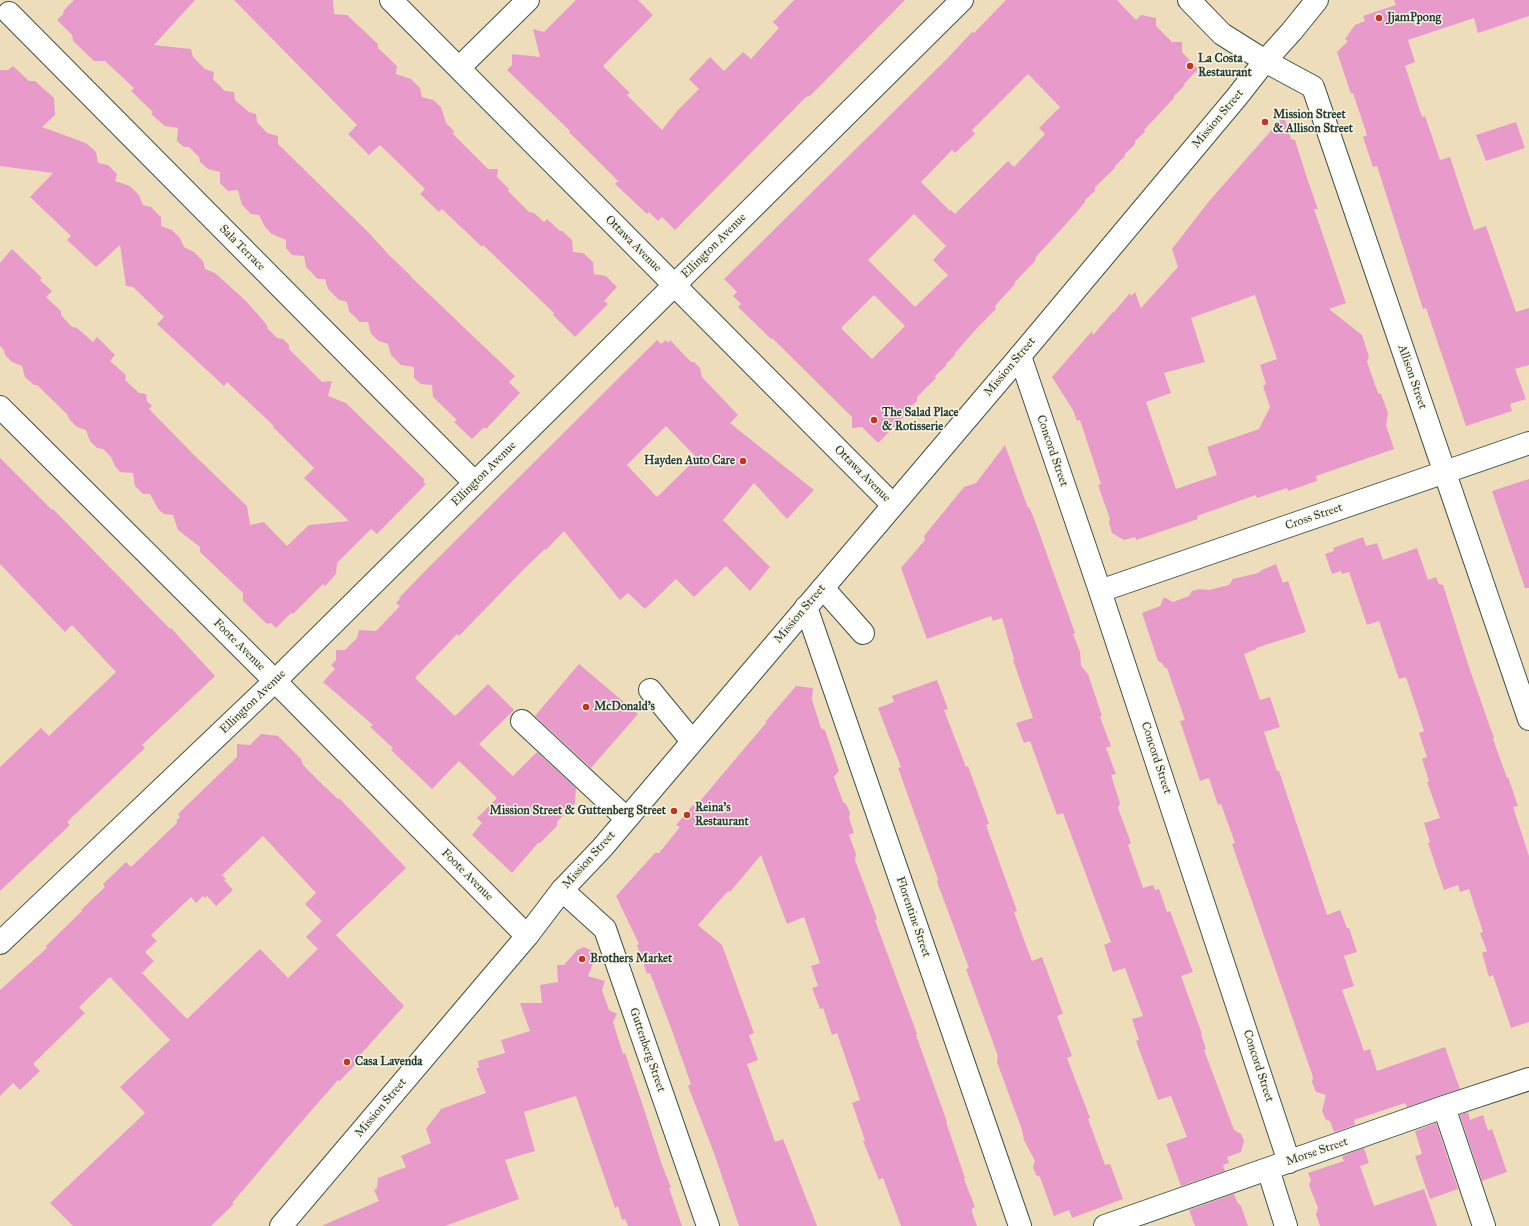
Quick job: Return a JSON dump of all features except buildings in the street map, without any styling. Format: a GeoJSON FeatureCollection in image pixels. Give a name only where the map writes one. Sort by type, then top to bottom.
{"type":"FeatureCollection","features":[{"type":"Feature","properties":{"kind":"street","name":"Ottawa Avenue"},"geometry":{"type":"LineString","coordinates":[[391,0],[893,505]]}},
{"type":"Feature","properties":{"kind":"street"},"geometry":{"type":"LineString","coordinates":[[459,68],[528,0]]}},
{"type":"Feature","properties":{"kind":"street","name":"Ellington Avenue"},"geometry":{"type":"LineString","coordinates":[[3,935],[275,681],[962,0]]}},
{"type":"Feature","properties":{"kind":"street","name":"Allison Street"},"geometry":{"type":"LineString","coordinates":[[1189,0],[1222,34],[1265,61],[1313,87],[1529,719]]}},
{"type":"Feature","properties":{"kind":"street","name":"Mission Street"},"geometry":{"type":"LineString","coordinates":[[281,1226],[527,936],[562,890],[589,862],[1020,356],[1317,0]]}},
{"type":"Feature","properties":{"kind":"street","name":"Sala Terrace"},"geometry":{"type":"LineString","coordinates":[[10,11],[475,483]]}},
{"type":"Feature","properties":{"kind":"street","name":"Concord Street"},"geometry":{"type":"LineString","coordinates":[[1020,356],[1100,591],[1289,1162]]}},
{"type":"Feature","properties":{"kind":"street","name":"Foote Avenue"},"geometry":{"type":"LineString","coordinates":[[0,407],[275,681],[527,936]]}},
{"type":"Feature","properties":{"kind":"street","name":"Cross Street"},"geometry":{"type":"LineString","coordinates":[[1100,591],[1529,443]]}},
{"type":"Feature","properties":{"kind":"street"},"geometry":{"type":"LineString","coordinates":[[823,588],[863,633]]}},
{"type":"Feature","properties":{"kind":"street","name":"Florentine Street"},"geometry":{"type":"LineString","coordinates":[[806,607],[1020,1226]]}},
{"type":"Feature","properties":{"kind":"street"},"geometry":{"type":"LineString","coordinates":[[650,690],[692,741]]}},
{"type":"Feature","properties":{"kind":"street"},"geometry":{"type":"LineString","coordinates":[[522,721],[626,818]]}},
{"type":"Feature","properties":{"kind":"street","name":"Guttenberg Street"},"geometry":{"type":"LineString","coordinates":[[562,890],[605,929],[708,1226]]}},
{"type":"Feature","properties":{"kind":"street","name":"Morse Street"},"geometry":{"type":"LineString","coordinates":[[1104,1226],[1444,1107],[1529,1079]]}},
{"type":"Feature","properties":{"kind":"street"},"geometry":{"type":"LineString","coordinates":[[1444,1107],[1484,1226]]}},
{"type":"Feature","properties":{"kind":"street"},"geometry":{"type":"LineString","coordinates":[[1268,1169],[1286,1226]]}},
{"type":"Feature","properties":{"kind":"place","name":"JjamPpong"},"geometry":{"type":"Point","coordinates":[1379,18]}},
{"type":"Feature","properties":{"kind":"place","name":"La Costa Restaurant"},"geometry":{"type":"Point","coordinates":[1190,66]}},
{"type":"Feature","properties":{"kind":"place","name":"Mission Street & Allison Street"},"geometry":{"type":"Point","coordinates":[1265,122]}},
{"type":"Feature","properties":{"kind":"place","name":"The Salad Place & Rotisserie"},"geometry":{"type":"Point","coordinates":[874,420]}},
{"type":"Feature","properties":{"kind":"place","name":"Hayden Auto Care"},"geometry":{"type":"Point","coordinates":[743,461]}},
{"type":"Feature","properties":{"kind":"place","name":"McDonald's"},"geometry":{"type":"Point","coordinates":[586,707]}},
{"type":"Feature","properties":{"kind":"place","name":"Mission Street & Guttenberg Street"},"geometry":{"type":"Point","coordinates":[674,811]}},
{"type":"Feature","properties":{"kind":"place","name":"Reina's Restaurant"},"geometry":{"type":"Point","coordinates":[687,815]}},
{"type":"Feature","properties":{"kind":"place","name":"Brothers Market"},"geometry":{"type":"Point","coordinates":[582,959]}},
{"type":"Feature","properties":{"kind":"place","name":"Casa Lavenda"},"geometry":{"type":"Point","coordinates":[347,1062]}}]}
